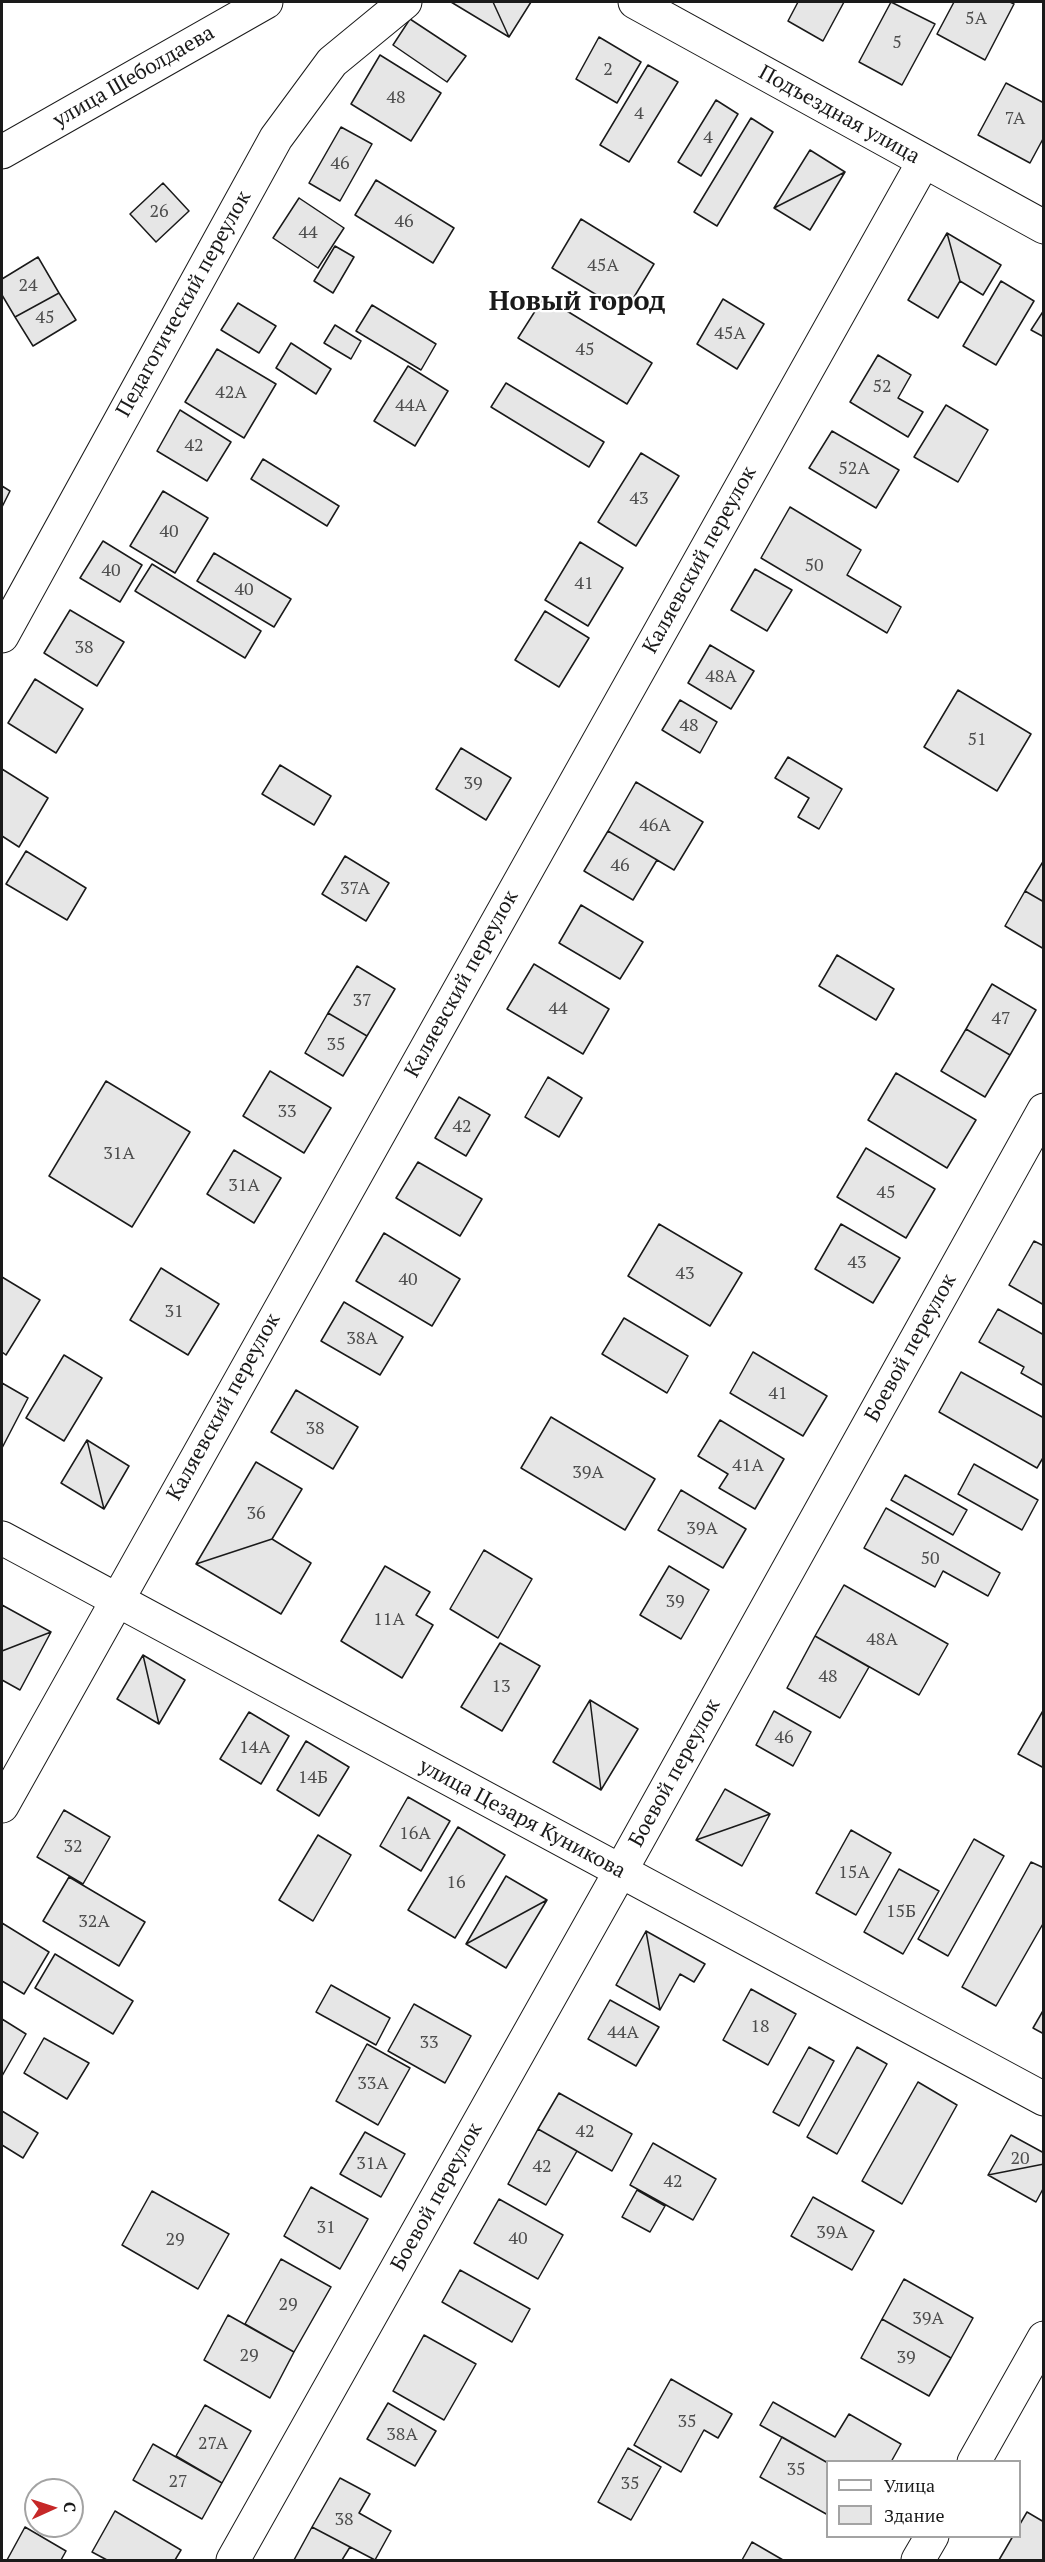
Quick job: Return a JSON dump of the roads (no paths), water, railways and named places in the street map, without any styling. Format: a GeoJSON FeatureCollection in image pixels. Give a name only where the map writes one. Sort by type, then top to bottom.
{"type":"FeatureCollection","features":[{"type":"Feature","properties":{"kind":"street","name":"улица Шеболдаева"},"geometry":{"type":"LineString","coordinates":[[2,152],[266,2]]}},
{"type":"Feature","properties":{"kind":"street","name":"Педагогический переулок"},"geometry":{"type":"LineString","coordinates":[[2,636],[276,138],[332,62],[405,2]]}},
{"type":"Feature","properties":{"kind":"street","name":"Подъездная улица"},"geometry":{"type":"LineString","coordinates":[[635,2],[1044,227]]}},
{"type":"Feature","properties":{"kind":"street","name":"Каляевский переулок"},"geometry":{"type":"LineString","coordinates":[[2,1806],[924,161]]}},
{"type":"Feature","properties":{"kind":"street","name":"Боевой переулок"},"geometry":{"type":"LineString","coordinates":[[233,2560],[620,1872],[1044,1110]]}},
{"type":"Feature","properties":{"kind":"street","name":"улица Цезаря Куникова"},"geometry":{"type":"LineString","coordinates":[[2,1538],[115,1601],[1044,2099]]}},
{"type":"Feature","properties":{"kind":"street"},"geometry":{"type":"LineString","coordinates":[[975,2460],[1044,2338]]}},
{"type":"Feature","properties":{"kind":"street"},"geometry":{"type":"LineString","coordinates":[[918,2560],[931,2538]]}},
{"type":"Feature","properties":{"kind":"district","name":"Новый город"},"geometry":{"type":"Point","coordinates":[577,302]}}]}
